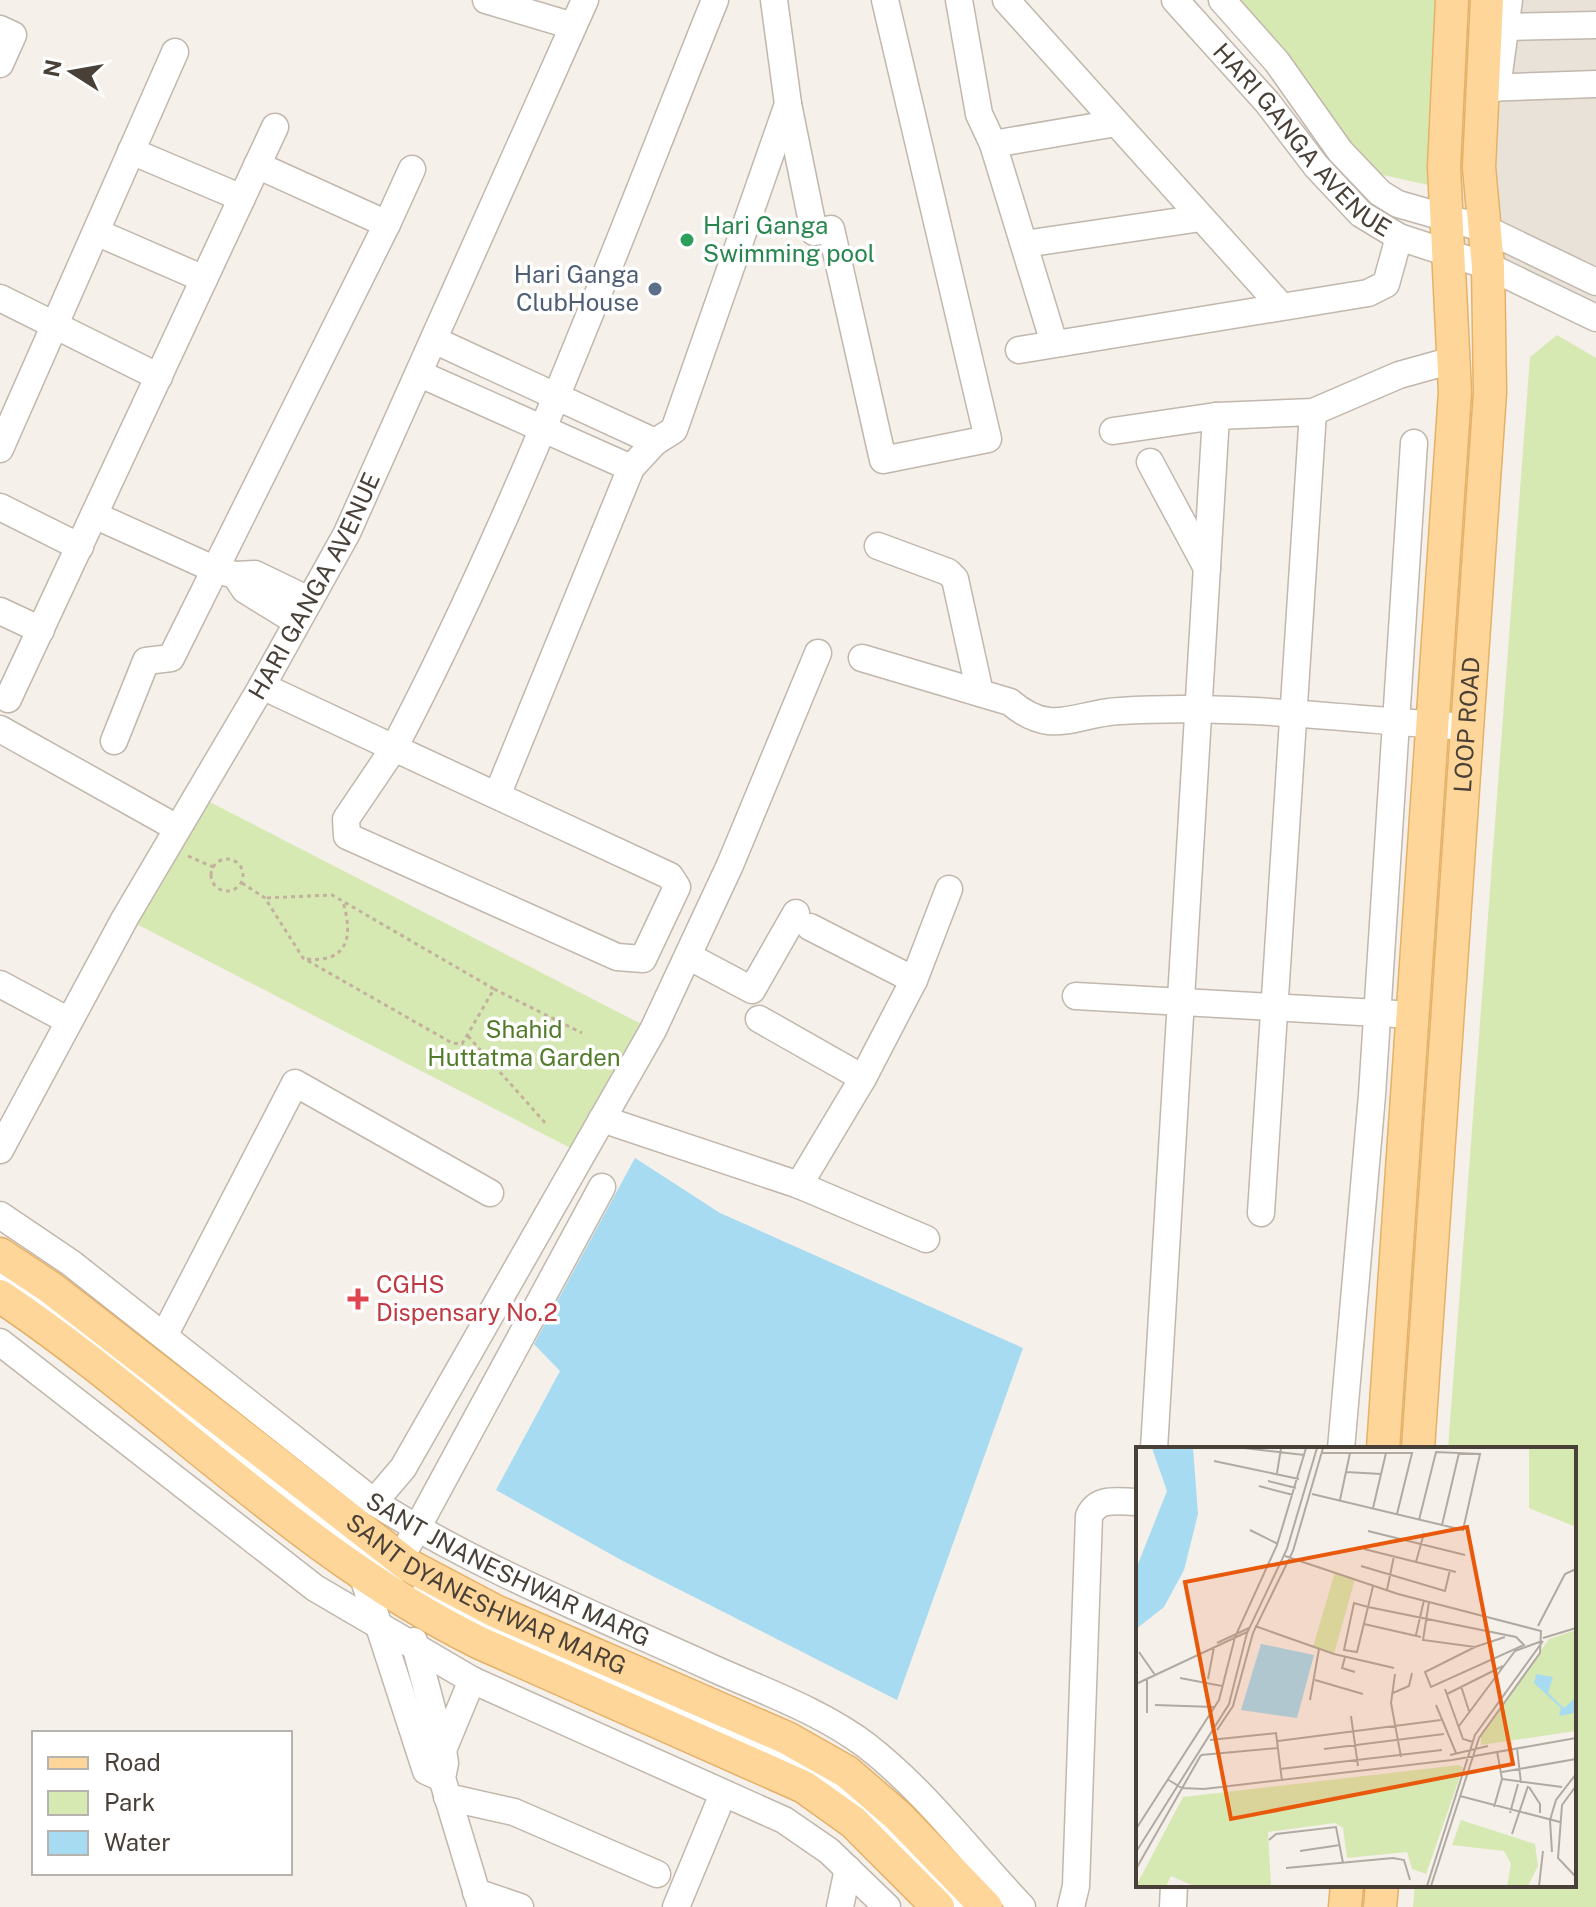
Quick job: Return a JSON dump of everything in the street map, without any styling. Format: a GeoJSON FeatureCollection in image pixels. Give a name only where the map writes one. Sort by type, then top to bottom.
{"type":"FeatureCollection","features":[{"type":"Feature","properties":{"kind":"main road","name":"LOOP ROAD"},"geometry":{"type":"LineString","coordinates":[[1383,1447],[1455,392],[1445,218],[1452,0]]}},
{"type":"Feature","properties":{"kind":"main road","name":"LOOP ROAD"},"geometry":{"type":"LineString","coordinates":[[1418,1447],[1490,392],[1488,266],[1479,167],[1490,88],[1487,0]]}},
{"type":"Feature","properties":{"kind":"main road","name":"SANT DYANESHWAR MARG"},"geometry":{"type":"LineString","coordinates":[[0,1254],[51,1288],[385,1570],[495,1611],[822,1756],[876,1796],[986,1907]]}},
{"type":"Feature","properties":{"kind":"main road","name":"SANT DYANESHWAR MARG"},"geometry":{"type":"LineString","coordinates":[[0,1296],[488,1647],[804,1787],[853,1822],[938,1907]]}},
{"type":"Feature","properties":{"kind":"main road"},"geometry":{"type":"LineString","coordinates":[[1345,1907],[1347,1887]]}},
{"type":"Feature","properties":{"kind":"main road"},"geometry":{"type":"LineString","coordinates":[[1380,1907],[1382,1887]]}},
{"type":"Feature","properties":{"kind":"street"},"geometry":{"type":"LineString","coordinates":[[486,0],[573,26]]}},
{"type":"Feature","properties":{"kind":"street","name":"HARI GANGA AVENUE"},"geometry":{"type":"LineString","coordinates":[[0,1150],[177,828],[262,686],[347,533],[585,0]]}},
{"type":"Feature","properties":{"kind":"street"},"geometry":{"type":"LineString","coordinates":[[262,686],[394,748],[498,793],[670,876],[677,887],[674,899],[643,959],[617,957],[347,836],[346,819],[394,748],[432,674],[543,428],[715,0]]}},
{"type":"Feature","properties":{"kind":"street"},"geometry":{"type":"LineString","coordinates":[[774,0],[788,104],[814,232],[831,229],[883,460],[988,439],[885,0]]}},
{"type":"Feature","properties":{"kind":"street"},"geometry":{"type":"LineString","coordinates":[[959,0],[979,114],[993,144],[1054,343]]}},
{"type":"Feature","properties":{"kind":"street"},"geometry":{"type":"LineString","coordinates":[[1006,0],[1281,306]]}},
{"type":"Feature","properties":{"kind":"street","name":"HARI GANGA AVENUE"},"geometry":{"type":"LineString","coordinates":[[1175,0],[1267,102],[1325,176],[1361,214],[1399,237],[1488,266],[1596,318]]}},
{"type":"Feature","properties":{"kind":"street","name":"HARI GANGA AVENUE"},"geometry":{"type":"LineString","coordinates":[[1222,0],[1277,62],[1360,174],[1398,204],[1486,229],[1596,282]]}},
{"type":"Feature","properties":{"kind":"street"},"geometry":{"type":"LineString","coordinates":[[1509,0],[1506,27],[1490,88],[1596,84]]}},
{"type":"Feature","properties":{"kind":"street"},"geometry":{"type":"LineString","coordinates":[[1506,27],[1596,25]]}},
{"type":"Feature","properties":{"kind":"street"},"geometry":{"type":"LineString","coordinates":[[0,29],[13,35],[0,64]]}},
{"type":"Feature","properties":{"kind":"street"},"geometry":{"type":"LineString","coordinates":[[0,449],[175,52]]}},
{"type":"Feature","properties":{"kind":"street"},"geometry":{"type":"LineString","coordinates":[[498,793],[631,468],[655,442],[674,430],[788,104]]}},
{"type":"Feature","properties":{"kind":"street"},"geometry":{"type":"LineString","coordinates":[[993,144],[1116,123]]}},
{"type":"Feature","properties":{"kind":"street"},"geometry":{"type":"LineString","coordinates":[[8,699],[275,127]]}},
{"type":"Feature","properties":{"kind":"street"},"geometry":{"type":"LineString","coordinates":[[131,151],[242,198]]}},
{"type":"Feature","properties":{"kind":"street"},"geometry":{"type":"LineString","coordinates":[[257,165],[387,224]]}},
{"type":"Feature","properties":{"kind":"street"},"geometry":{"type":"LineString","coordinates":[[114,741],[146,661],[171,658],[226,572],[412,169]]}},
{"type":"Feature","properties":{"kind":"street"},"geometry":{"type":"LineString","coordinates":[[1024,244],[1201,218]]}},
{"type":"Feature","properties":{"kind":"street"},"geometry":{"type":"LineString","coordinates":[[96,232],[204,279]]}},
{"type":"Feature","properties":{"kind":"street"},"geometry":{"type":"LineString","coordinates":[[1019,350],[1368,293],[1386,284],[1399,237]]}},
{"type":"Feature","properties":{"kind":"street"},"geometry":{"type":"LineString","coordinates":[[0,298],[159,377]]}},
{"type":"Feature","properties":{"kind":"street"},"geometry":{"type":"LineString","coordinates":[[434,340],[655,442]]}},
{"type":"Feature","properties":{"kind":"street"},"geometry":{"type":"LineString","coordinates":[[1113,431],[1216,416],[1313,412],[1399,375],[1453,360]]}},
{"type":"Feature","properties":{"kind":"street"},"geometry":{"type":"LineString","coordinates":[[420,374],[631,468]]}},
{"type":"Feature","properties":{"kind":"street"},"geometry":{"type":"LineString","coordinates":[[1261,1213],[1296,715],[1313,412]]}},
{"type":"Feature","properties":{"kind":"street"},"geometry":{"type":"LineString","coordinates":[[1154,1447],[1216,416]]}},
{"type":"Feature","properties":{"kind":"street"},"geometry":{"type":"LineString","coordinates":[[1341,1447],[1376,1013],[1414,443]]}},
{"type":"Feature","properties":{"kind":"street"},"geometry":{"type":"LineString","coordinates":[[1150,462],[1207,568]]}},
{"type":"Feature","properties":{"kind":"street"},"geometry":{"type":"LineString","coordinates":[[0,507],[80,547]]}},
{"type":"Feature","properties":{"kind":"street"},"geometry":{"type":"LineString","coordinates":[[94,515],[226,572],[255,574],[303,611]]}},
{"type":"Feature","properties":{"kind":"street"},"geometry":{"type":"LineString","coordinates":[[878,546],[948,572],[955,579],[980,693]]}},
{"type":"Feature","properties":{"kind":"street"},"geometry":{"type":"LineString","coordinates":[[0,611],[41,630]]}},
{"type":"Feature","properties":{"kind":"street"},"geometry":{"type":"LineString","coordinates":[[374,1502],[403,1468],[653,1030],[730,865],[818,653]]}},
{"type":"Feature","properties":{"kind":"street"},"geometry":{"type":"LineString","coordinates":[[862,658],[1010,702],[1026,716],[1046,722],[1070,722],[1116,711],[1199,709],[1468,727]]}},
{"type":"Feature","properties":{"kind":"street"},"geometry":{"type":"LineString","coordinates":[[0,729],[177,828]]}},
{"type":"Feature","properties":{"kind":"street"},"geometry":{"type":"LineString","coordinates":[[799,1185],[863,1078],[914,980],[949,889]]}},
{"type":"Feature","properties":{"kind":"street"},"geometry":{"type":"LineString","coordinates":[[688,956],[752,990],[803,920],[914,980]]}},
{"type":"Feature","properties":{"kind":"street"},"geometry":{"type":"LineString","coordinates":[[0,984],[69,1021]]}},
{"type":"Feature","properties":{"kind":"street"},"geometry":{"type":"LineString","coordinates":[[1076,996],[1414,1015]]}},
{"type":"Feature","properties":{"kind":"street"},"geometry":{"type":"LineString","coordinates":[[759,1019],[863,1078]]}},
{"type":"Feature","properties":{"kind":"street"},"geometry":{"type":"LineString","coordinates":[[164,1336],[295,1083],[490,1193]]}},
{"type":"Feature","properties":{"kind":"street"},"geometry":{"type":"LineString","coordinates":[[602,1119],[799,1185],[926,1239]]}},
{"type":"Feature","properties":{"kind":"street"},"geometry":{"type":"LineString","coordinates":[[602,1187],[406,1522],[385,1570],[377,1625],[426,1771],[445,1787],[514,1812],[657,1874]]}},
{"type":"Feature","properties":{"kind":"street","name":"SANT JNANESHWAR MARG"},"geometry":{"type":"LineString","coordinates":[[0,1215],[71,1263],[374,1502],[406,1522],[511,1577],[840,1728],[896,1772],[1022,1907]]}},
{"type":"Feature","properties":{"kind":"street"},"geometry":{"type":"LineString","coordinates":[[0,1275],[40,1302],[385,1570],[487,1627],[813,1771],[865,1809],[962,1907]]}},
{"type":"Feature","properties":{"kind":"street"},"geometry":{"type":"LineString","coordinates":[[0,1342],[315,1588],[472,1680],[807,1834],[887,1907]]}},
{"type":"Feature","properties":{"kind":"street"},"geometry":{"type":"LineString","coordinates":[[1071,1907],[1076,1886],[1089,1516],[1093,1506],[1104,1501],[1136,1502]]}},
{"type":"Feature","properties":{"kind":"street"},"geometry":{"type":"LineString","coordinates":[[385,1570],[417,1650],[443,1750],[445,1787],[478,1899],[520,1907]]}},
{"type":"Feature","properties":{"kind":"street"},"geometry":{"type":"LineString","coordinates":[[443,1750],[472,1680]]}},
{"type":"Feature","properties":{"kind":"street"},"geometry":{"type":"LineString","coordinates":[[676,1907],[723,1794]]}},
{"type":"Feature","properties":{"kind":"street"},"geometry":{"type":"LineString","coordinates":[[840,1907],[848,1869]]}},
{"type":"Feature","properties":{"kind":"street"},"geometry":{"type":"LineString","coordinates":[[1173,1907],[1174,1887]]}},
{"type":"Feature","properties":{"kind":"path"},"geometry":{"type":"LineString","coordinates":[[225,859],[235,860],[244,873],[242,883],[234,890],[218,888],[212,878],[213,867],[225,859]]}},
{"type":"Feature","properties":{"kind":"path"},"geometry":{"type":"LineString","coordinates":[[242,883],[265,898],[303,958],[452,1043],[462,1044],[494,989]]}},
{"type":"Feature","properties":{"kind":"path"},"geometry":{"type":"LineString","coordinates":[[265,898],[332,895],[494,989],[582,1033]]}},
{"type":"Feature","properties":{"kind":"path"},"geometry":{"type":"LineString","coordinates":[[303,958],[320,960],[334,955],[345,944],[350,933],[343,902]]}},
{"type":"Feature","properties":{"kind":"path"},"geometry":{"type":"LineString","coordinates":[[468,1036],[547,1125]]}},
{"type":"Feature","properties":{"kind":"shaded area"},"geometry":{"type":"Polygon","coordinates":[[[1471,0],[1596,0],[1596,330],[1448,253],[1471,0]]]}},
{"type":"Feature","properties":{"kind":"green space"},"geometry":{"type":"Polygon","coordinates":[[[1227,0],[1437,0],[1428,185],[1365,171],[1227,0]]]}},
{"type":"Feature","properties":{"kind":"green space"},"geometry":{"type":"Polygon","coordinates":[[[1557,335],[1596,358],[1596,1907],[1413,1907],[1415,1887],[1576,1887],[1576,1447],[1448,1447],[1530,357],[1557,335]]]}},
{"type":"Feature","properties":{"kind":"green space","name":"Shahid Huttatma Garden"},"geometry":{"type":"Polygon","coordinates":[[[196,795],[653,1030],[582,1154],[125,918],[196,795]]]}},
{"type":"Feature","properties":{"kind":"water"},"geometry":{"type":"Polygon","coordinates":[[[635,1158],[720,1213],[1023,1348],[897,1700],[623,1561],[496,1490],[560,1371],[534,1344],[635,1158]]]}},
{"type":"Feature","properties":{"kind":"place","name":"Hari Ganga Swimming pool"},"geometry":{"type":"Point","coordinates":[687,240]}},
{"type":"Feature","properties":{"kind":"place","name":"Hari Ganga ClubHouse"},"geometry":{"type":"Point","coordinates":[655,289]}},
{"type":"Feature","properties":{"kind":"place","name":"CGHS Dispensary No.2"},"geometry":{"type":"Point","coordinates":[358,1299]}}]}
